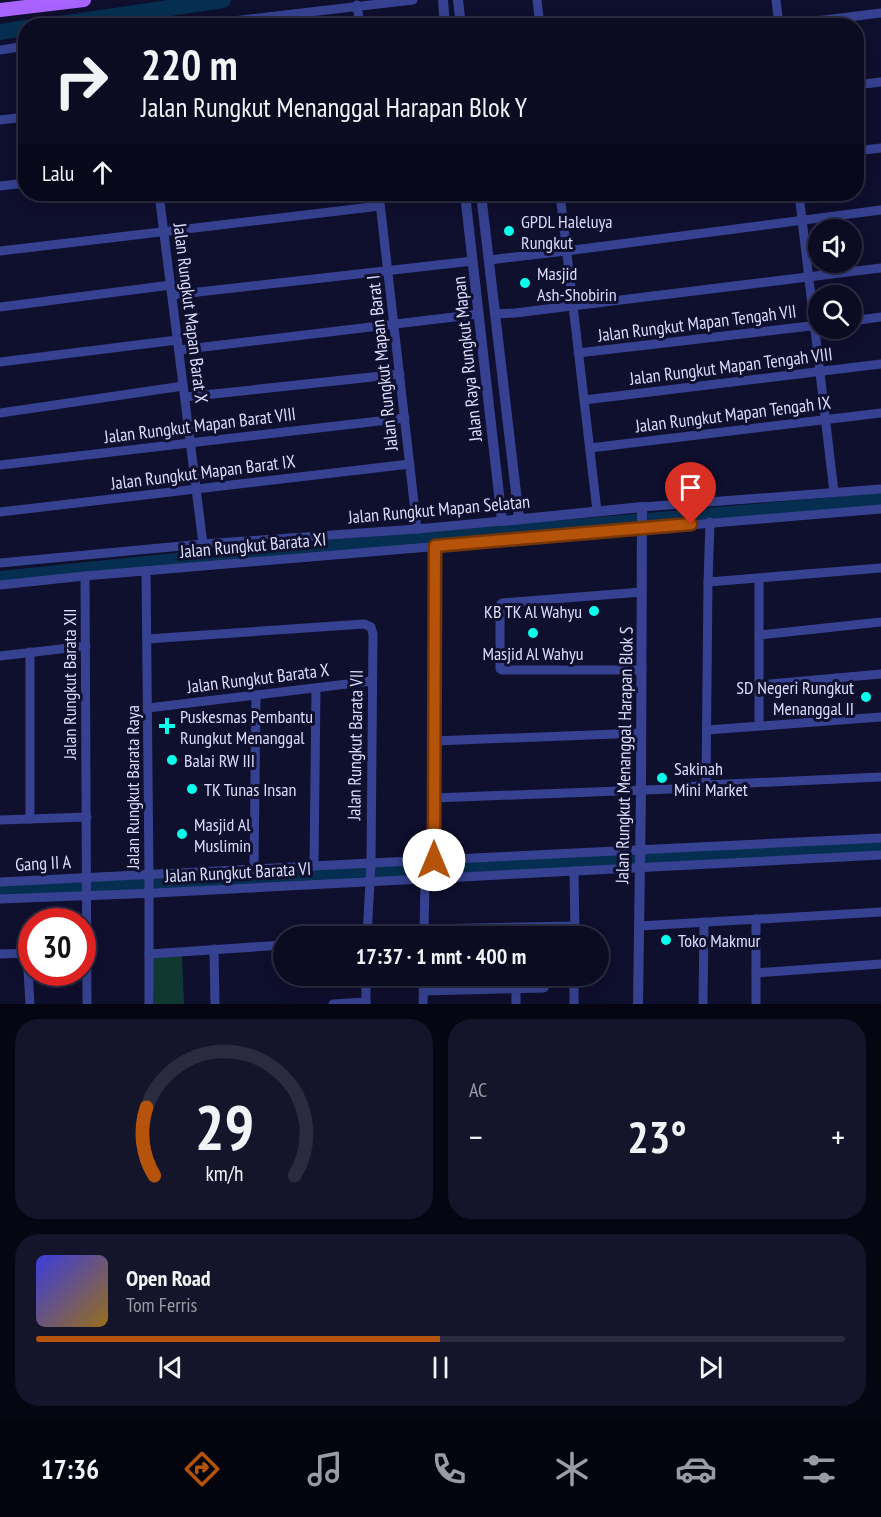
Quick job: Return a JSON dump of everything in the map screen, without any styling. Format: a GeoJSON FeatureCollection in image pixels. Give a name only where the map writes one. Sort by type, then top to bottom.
{"type":"FeatureCollection","features":[{"type":"Feature","properties":{"kind":"main road"},"geometry":{"type":"LineString","coordinates":[[0,10],[84,0]]}},
{"type":"Feature","properties":{"kind":"street"},"geometry":{"type":"LineString","coordinates":[[254,18],[413,0]]}},
{"type":"Feature","properties":{"kind":"street"},"geometry":{"type":"LineString","coordinates":[[442,0],[445,18]]}},
{"type":"Feature","properties":{"kind":"street"},"geometry":{"type":"LineString","coordinates":[[458,0],[460,18]]}},
{"type":"Feature","properties":{"kind":"street"},"geometry":{"type":"LineString","coordinates":[[537,0],[539,18]]}},
{"type":"Feature","properties":{"kind":"street"},"geometry":{"type":"LineString","coordinates":[[776,0],[777,18]]}},
{"type":"Feature","properties":{"kind":"street"},"geometry":{"type":"LineString","coordinates":[[357,5],[359,18]]}},
{"type":"Feature","properties":{"kind":"street"},"geometry":{"type":"LineString","coordinates":[[838,18],[881,13]]}},
{"type":"Feature","properties":{"kind":"street"},"geometry":{"type":"LineString","coordinates":[[0,50],[18,47]]}},
{"type":"Feature","properties":{"kind":"street"},"geometry":{"type":"LineString","coordinates":[[864,84],[881,82]]}},
{"type":"Feature","properties":{"kind":"street"},"geometry":{"type":"LineString","coordinates":[[0,120],[18,118]]}},
{"type":"Feature","properties":{"kind":"street"},"geometry":{"type":"LineString","coordinates":[[864,150],[881,148]]}},
{"type":"Feature","properties":{"kind":"street"},"geometry":{"type":"LineString","coordinates":[[0,186],[18,184]]}},
{"type":"Feature","properties":{"kind":"street","name":"Jalan Rungkut Mapan Barat X"},"geometry":{"type":"LineString","coordinates":[[160,201],[203,544]]}},
{"type":"Feature","properties":{"kind":"street","name":"Jalan Rungkut Mapan Barat I"},"geometry":{"type":"LineString","coordinates":[[380,201],[417,529]]}},
{"type":"Feature","properties":{"kind":"street","name":"Jalan Raya Rungkut Mapan"},"geometry":{"type":"LineString","coordinates":[[466,201],[502,520]]}},
{"type":"Feature","properties":{"kind":"street","name":"Jalan Raya Rungkut Mapan"},"geometry":{"type":"LineString","coordinates":[[482,201],[519,518]]}},
{"type":"Feature","properties":{"kind":"street"},"geometry":{"type":"LineString","coordinates":[[561,201],[597,511]]}},
{"type":"Feature","properties":{"kind":"street"},"geometry":{"type":"LineString","coordinates":[[800,201],[810,285]]}},
{"type":"Feature","properties":{"kind":"street"},"geometry":{"type":"LineString","coordinates":[[0,251],[380,206]]}},
{"type":"Feature","properties":{"kind":"street"},"geometry":{"type":"LineString","coordinates":[[489,260],[881,210]]}},
{"type":"Feature","properties":{"kind":"street"},"geometry":{"type":"LineString","coordinates":[[0,307],[473,261]]}},
{"type":"Feature","properties":{"kind":"street"},"geometry":{"type":"LineString","coordinates":[[495,314],[881,268]]}},
{"type":"Feature","properties":{"kind":"street"},"geometry":{"type":"LineString","coordinates":[[0,362],[478,314]]}},
{"type":"Feature","properties":{"kind":"street"},"geometry":{"type":"LineString","coordinates":[[862,320],[881,317]]}},
{"type":"Feature","properties":{"kind":"street","name":"Jalan Rungkut Mapan Tengah VII"},"geometry":{"type":"LineString","coordinates":[[578,353],[808,326]]}},
{"type":"Feature","properties":{"kind":"street"},"geometry":{"type":"LineString","coordinates":[[818,339],[834,492]]}},
{"type":"Feature","properties":{"kind":"street","name":"Jalan Rungkut Mapan Tengah VIII"},"geometry":{"type":"LineString","coordinates":[[584,400],[881,364]]}},
{"type":"Feature","properties":{"kind":"street"},"geometry":{"type":"LineString","coordinates":[[184,397],[400,374]]}},
{"type":"Feature","properties":{"kind":"street"},"geometry":{"type":"LineString","coordinates":[[0,413],[183,386]]}},
{"type":"Feature","properties":{"kind":"street","name":"Jalan Rungkut Mapan Tengah IX"},"geometry":{"type":"LineString","coordinates":[[590,448],[881,413]]}},
{"type":"Feature","properties":{"kind":"street","name":"Jalan Rungkut Mapan Barat VIII"},"geometry":{"type":"LineString","coordinates":[[0,465],[405,418]]}},
{"type":"Feature","properties":{"kind":"street","name":"Jalan Rungkut Mapan Barat IX"},"geometry":{"type":"LineString","coordinates":[[0,512],[410,464]]}},
{"type":"Feature","properties":{"kind":"street","name":"Jalan Rungkut Mapan Selatan"},"geometry":{"type":"LineString","coordinates":[[0,563],[203,544],[417,529],[597,511],[642,510],[881,489]]}},
{"type":"Feature","properties":{"kind":"street","name":"Jalan Rungkut Barata XI"},"geometry":{"type":"LineString","coordinates":[[85,576],[881,509]]}},
{"type":"Feature","properties":{"kind":"street","name":"Jalan Rungkut Menanggal Harapan Blok S"},"geometry":{"type":"LineString","coordinates":[[638,1004],[642,510]]}},
{"type":"Feature","properties":{"kind":"street"},"geometry":{"type":"LineString","coordinates":[[706,786],[710,522]]}},
{"type":"Feature","properties":{"kind":"street"},"geometry":{"type":"LineString","coordinates":[[434,860],[435,546]]}},
{"type":"Feature","properties":{"kind":"street"},"geometry":{"type":"LineString","coordinates":[[708,582],[881,568]]}},
{"type":"Feature","properties":{"kind":"street","name":"Jalan Rungkut Barata Raya"},"geometry":{"type":"LineString","coordinates":[[146,571],[149,1004]]}},
{"type":"Feature","properties":{"kind":"street"},"geometry":{"type":"LineString","coordinates":[[0,585],[85,576]]}},
{"type":"Feature","properties":{"kind":"street","name":"Jalan Rungkut Barata XII"},"geometry":{"type":"LineString","coordinates":[[85,576],[87,908]]}},
{"type":"Feature","properties":{"kind":"street"},"geometry":{"type":"LineString","coordinates":[[759,578],[759,725]]}},
{"type":"Feature","properties":{"kind":"street"},"geometry":{"type":"LineString","coordinates":[[642,592],[502,603],[500,605],[500,669],[502,670],[642,670]]}},
{"type":"Feature","properties":{"kind":"street"},"geometry":{"type":"LineString","coordinates":[[759,635],[881,622]]}},
{"type":"Feature","properties":{"kind":"street","name":"Jalan Rungkut Barata VII"},"geometry":{"type":"LineString","coordinates":[[147,639],[364,624],[371,627],[373,634],[367,926]]}},
{"type":"Feature","properties":{"kind":"street"},"geometry":{"type":"LineString","coordinates":[[0,656],[86,646]]}},
{"type":"Feature","properties":{"kind":"street"},"geometry":{"type":"LineString","coordinates":[[30,652],[30,819]]}},
{"type":"Feature","properties":{"kind":"street"},"geometry":{"type":"LineString","coordinates":[[759,685],[881,674]]}},
{"type":"Feature","properties":{"kind":"street","name":"Jalan Rungkut Barata X"},"geometry":{"type":"LineString","coordinates":[[148,708],[372,681]]}},
{"type":"Feature","properties":{"kind":"street"},"geometry":{"type":"LineString","coordinates":[[314,866],[316,688]]}},
{"type":"Feature","properties":{"kind":"street"},"geometry":{"type":"LineString","coordinates":[[255,869],[256,695]]}},
{"type":"Feature","properties":{"kind":"street"},"geometry":{"type":"LineString","coordinates":[[707,730],[881,717]]}},
{"type":"Feature","properties":{"kind":"street"},"geometry":{"type":"LineString","coordinates":[[434,741],[641,733]]}},
{"type":"Feature","properties":{"kind":"street"},"geometry":{"type":"LineString","coordinates":[[434,798],[881,777]]}},
{"type":"Feature","properties":{"kind":"street"},"geometry":{"type":"LineString","coordinates":[[0,820],[87,817]]}},
{"type":"Feature","properties":{"kind":"street"},"geometry":{"type":"LineString","coordinates":[[370,872],[425,878],[574,871],[640,859],[881,838]]}},
{"type":"Feature","properties":{"kind":"street"},"geometry":{"type":"LineString","coordinates":[[370,872],[434,860],[881,855]]}},
{"type":"Feature","properties":{"kind":"street","name":"Jalan Rungkut Barata VI"},"geometry":{"type":"LineString","coordinates":[[87,879],[314,866],[370,872]]}},
{"type":"Feature","properties":{"kind":"street"},"geometry":{"type":"LineString","coordinates":[[574,871],[575,926]]}},
{"type":"Feature","properties":{"kind":"street","name":"Jalan Rungkut Barata VI"},"geometry":{"type":"LineString","coordinates":[[0,899],[149,892],[370,872]]}},
{"type":"Feature","properties":{"kind":"street"},"geometry":{"type":"LineString","coordinates":[[424,926],[425,878]]}},
{"type":"Feature","properties":{"kind":"street","name":"Gang II A"},"geometry":{"type":"LineString","coordinates":[[0,882],[87,879]]}},
{"type":"Feature","properties":{"kind":"street"},"geometry":{"type":"LineString","coordinates":[[639,926],[881,912]]}},
{"type":"Feature","properties":{"kind":"street"},"geometry":{"type":"LineString","coordinates":[[756,919],[756,1004]]}},
{"type":"Feature","properties":{"kind":"street"},"geometry":{"type":"LineString","coordinates":[[704,922],[704,1004]]}},
{"type":"Feature","properties":{"kind":"street"},"geometry":{"type":"LineString","coordinates":[[149,954],[273,946]]}},
{"type":"Feature","properties":{"kind":"street"},"geometry":{"type":"LineString","coordinates":[[214,950],[215,1004]]}},
{"type":"Feature","properties":{"kind":"street"},"geometry":{"type":"LineString","coordinates":[[0,954],[18,953]]}},
{"type":"Feature","properties":{"kind":"street"},"geometry":{"type":"LineString","coordinates":[[756,973],[881,964]]}},
{"type":"Feature","properties":{"kind":"street"},"geometry":{"type":"LineString","coordinates":[[30,986],[30,1004]]}},
{"type":"Feature","properties":{"kind":"street","name":"Jalan Rungkut Barata XII"},"geometry":{"type":"LineString","coordinates":[[86,986],[87,1004]]}},
{"type":"Feature","properties":{"kind":"street"},"geometry":{"type":"LineString","coordinates":[[333,1004],[366,1003],[366,986]]}},
{"type":"Feature","properties":{"kind":"street"},"geometry":{"type":"LineString","coordinates":[[423,986],[423,1004]]}},
{"type":"Feature","properties":{"kind":"street"},"geometry":{"type":"LineString","coordinates":[[573,1004],[574,986]]}},
{"type":"Feature","properties":{"kind":"street"},"geometry":{"type":"LineString","coordinates":[[516,988],[516,1004]]}},
{"type":"Feature","properties":{"kind":"street"},"geometry":{"type":"LineString","coordinates":[[423,991],[544,988]]}},
{"type":"Feature","properties":{"kind":"green space"},"geometry":{"type":"Polygon","coordinates":[[[182,956],[184,1004],[154,1004],[152,957],[182,956]]]}},
{"type":"Feature","properties":{"kind":"waterway"},"geometry":{"type":"LineString","coordinates":[[100,18],[223,0]]}},
{"type":"Feature","properties":{"kind":"waterway"},"geometry":{"type":"LineString","coordinates":[[0,32],[18,29]]}},
{"type":"Feature","properties":{"kind":"waterway"},"geometry":{"type":"LineString","coordinates":[[0,579],[155,563],[881,501]]}},
{"type":"Feature","properties":{"kind":"waterway"},"geometry":{"type":"LineString","coordinates":[[0,890],[881,847]]}},
{"type":"Feature","properties":{"kind":"place","name":"GPDL Haleluya Rungkut"},"geometry":{"type":"Point","coordinates":[509,231]}},
{"type":"Feature","properties":{"kind":"place","name":"Masjid Ash-Shobirin"},"geometry":{"type":"Point","coordinates":[525,283]}},
{"type":"Feature","properties":{"kind":"place","name":"KB TK Al Wahyu"},"geometry":{"type":"Point","coordinates":[594,611]}},
{"type":"Feature","properties":{"kind":"place","name":"Masjid Al Wahyu"},"geometry":{"type":"Point","coordinates":[533,633]}},
{"type":"Feature","properties":{"kind":"place","name":"SD Negeri Rungkut Menanggal II"},"geometry":{"type":"Point","coordinates":[866,697]}},
{"type":"Feature","properties":{"kind":"place","name":"Puskesmas Pembantu Rungkut Menanggal"},"geometry":{"type":"Point","coordinates":[167,726]}},
{"type":"Feature","properties":{"kind":"place","name":"Balai RW III"},"geometry":{"type":"Point","coordinates":[172,760]}},
{"type":"Feature","properties":{"kind":"place","name":"Sakinah Mini Market"},"geometry":{"type":"Point","coordinates":[662,778]}},
{"type":"Feature","properties":{"kind":"place","name":"TK Tunas Insan"},"geometry":{"type":"Point","coordinates":[192,789]}},
{"type":"Feature","properties":{"kind":"place","name":"Masjid Al Muslimin"},"geometry":{"type":"Point","coordinates":[182,834]}},
{"type":"Feature","properties":{"kind":"place","name":"Toko Makmur"},"geometry":{"type":"Point","coordinates":[666,940]}},
{"type":"Feature","properties":{"kind":"route"},"geometry":{"type":"LineString","coordinates":[[434,860],[435,546],[691,524]]}}]}
